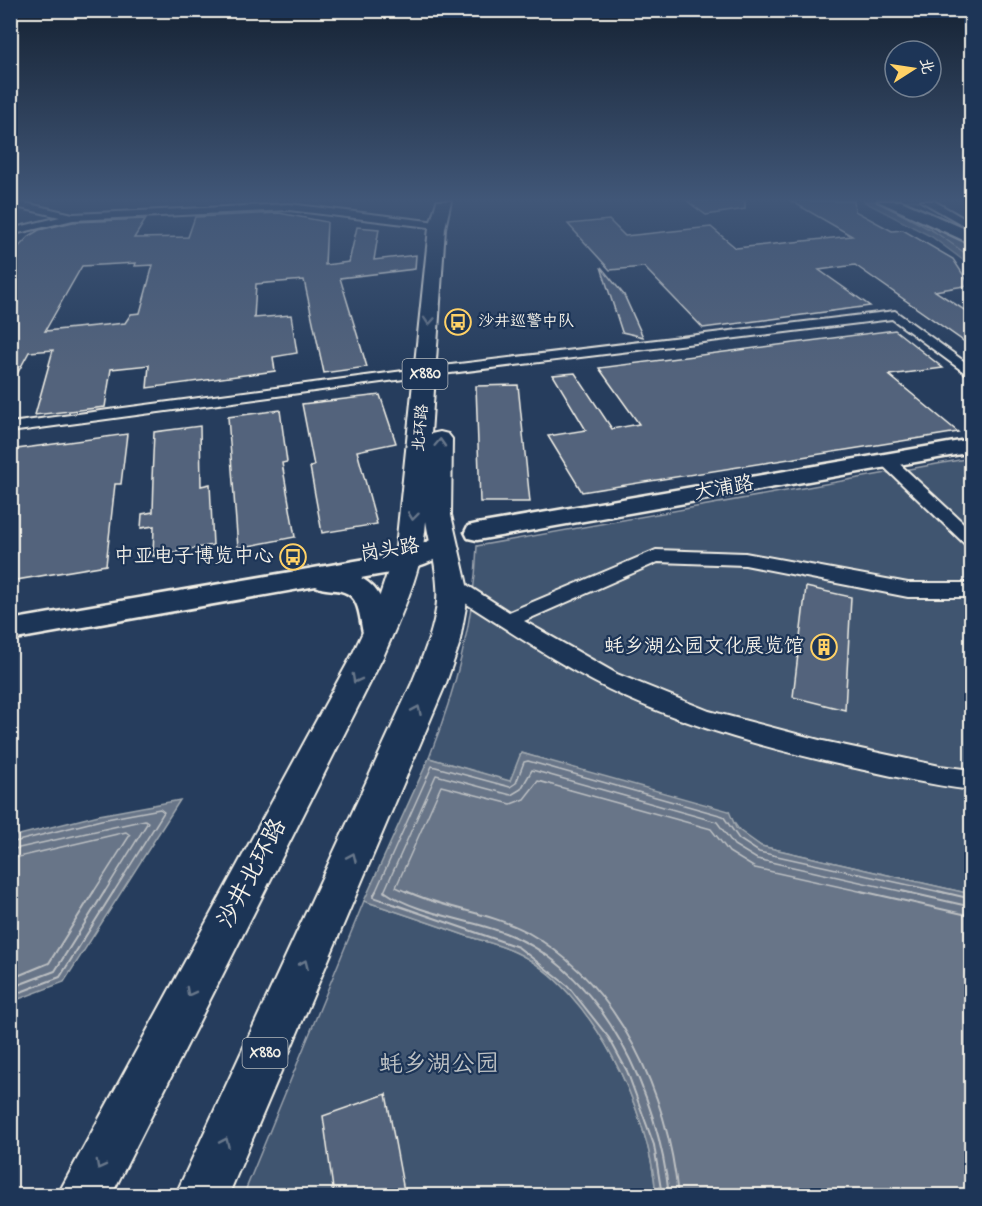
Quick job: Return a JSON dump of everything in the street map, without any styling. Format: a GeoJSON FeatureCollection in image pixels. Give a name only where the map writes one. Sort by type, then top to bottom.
{"type":"FeatureCollection","features":[{"type":"Feature","properties":{"kind":"main road","name":"北环路"},"geometry":{"type":"LineString","coordinates":[[436,257],[434,371],[442,543]]}},
{"type":"Feature","properties":{"kind":"main road","name":"北环路"},"geometry":{"type":"LineString","coordinates":[[408,554],[434,371],[447,257]]}},
{"type":"Feature","properties":{"kind":"main road","name":"X880"},"geometry":{"type":"LineString","coordinates":[[201,1196],[393,764],[443,645],[451,607],[452,585],[449,563],[442,543]]}},
{"type":"Feature","properties":{"kind":"main road","name":"沙井北环路"},"geometry":{"type":"LineString","coordinates":[[83,1196],[377,636],[408,554]]}},
{"type":"Feature","properties":{"kind":"street"},"geometry":{"type":"LineString","coordinates":[[10,428],[434,371],[895,315],[972,374]]}},
{"type":"Feature","properties":{"kind":"street","name":"大浦路"},"geometry":{"type":"LineString","coordinates":[[477,532],[972,446]]}},
{"type":"Feature","properties":{"kind":"street"},"geometry":{"type":"LineString","coordinates":[[886,460],[972,541]]}},
{"type":"Feature","properties":{"kind":"street","name":"岗头路"},"geometry":{"type":"LineString","coordinates":[[10,630],[295,582],[408,554],[442,543]]}},
{"type":"Feature","properties":{"kind":"street","name":"岗头路"},"geometry":{"type":"LineString","coordinates":[[10,614],[408,554]]}},
{"type":"Feature","properties":{"kind":"street"},"geometry":{"type":"LineString","coordinates":[[508,620],[656,556],[746,559],[908,590],[972,590]]}},
{"type":"Feature","properties":{"kind":"street"},"geometry":{"type":"LineString","coordinates":[[295,582],[338,581],[354,584],[366,593],[372,605],[377,636]]}},
{"type":"Feature","properties":{"kind":"street"},"geometry":{"type":"LineString","coordinates":[[452,585],[598,674],[709,721],[750,734],[940,776],[972,780]]}},
{"type":"Feature","properties":{"kind":"green space"},"geometry":{"type":"Polygon","coordinates":[[[971,458],[971,894],[761,846],[743,835],[732,820],[522,753],[511,782],[429,758],[455,680],[468,628],[477,546],[971,458]]]}},
{"type":"Feature","properties":{"kind":"green space","name":"蚝乡湖公园"},"geometry":{"type":"Polygon","coordinates":[[[364,901],[515,952],[543,969],[569,994],[592,1023],[629,1092],[642,1128],[656,1195],[243,1196],[364,901]]]}},
{"type":"Feature","properties":{"kind":"water"},"geometry":{"type":"Polygon","coordinates":[[[959,257],[971,257],[971,266],[959,257]]]}},
{"type":"Feature","properties":{"kind":"water"},"geometry":{"type":"Polygon","coordinates":[[[521,753],[729,811],[736,828],[761,846],[971,894],[971,1195],[656,1195],[642,1128],[629,1092],[592,1023],[569,994],[543,969],[515,952],[364,901],[429,758],[510,781],[521,753]]]}},
{"type":"Feature","properties":{"kind":"water"},"geometry":{"type":"Polygon","coordinates":[[[180,800],[64,982],[11,1002],[11,837],[99,815],[180,800]]]}},
{"type":"Feature","properties":{"kind":"building"},"geometry":{"type":"Polygon","coordinates":[[[10,257],[325,257],[325,265],[349,262],[350,257],[374,257],[374,260],[416,257],[415,269],[340,278],[367,367],[324,373],[304,280],[256,284],[254,318],[291,315],[297,353],[273,357],[275,371],[147,388],[149,365],[111,369],[105,407],[35,415],[53,350],[29,352],[10,387],[10,257]],[[136,263],[82,266],[45,331],[125,323],[131,314],[140,313],[153,265],[135,266],[136,263]]]}},
{"type":"Feature","properties":{"kind":"building"},"geometry":{"type":"Polygon","coordinates":[[[598,257],[950,257],[970,285],[935,291],[972,315],[972,347],[855,265],[819,270],[870,306],[703,328],[644,267],[610,270],[598,257]]]}},
{"type":"Feature","properties":{"kind":"building"},"geometry":{"type":"Polygon","coordinates":[[[601,267],[624,295],[643,337],[622,332],[601,267]]]}},
{"type":"Feature","properties":{"kind":"building"},"geometry":{"type":"Polygon","coordinates":[[[895,330],[943,368],[889,375],[958,432],[582,492],[548,436],[586,430],[553,375],[575,373],[612,429],[639,424],[599,368],[895,330]]]}},
{"type":"Feature","properties":{"kind":"building"},"geometry":{"type":"Polygon","coordinates":[[[518,385],[530,502],[480,502],[476,386],[518,385]]]}},
{"type":"Feature","properties":{"kind":"building"},"geometry":{"type":"Polygon","coordinates":[[[380,395],[396,443],[357,451],[377,524],[322,533],[310,467],[314,466],[302,404],[380,395]]]}},
{"type":"Feature","properties":{"kind":"building"},"geometry":{"type":"Polygon","coordinates":[[[280,410],[287,462],[282,463],[295,537],[238,548],[228,417],[280,410]]]}},
{"type":"Feature","properties":{"kind":"building"},"geometry":{"type":"Polygon","coordinates":[[[200,426],[201,486],[210,484],[213,545],[153,556],[154,526],[141,528],[142,514],[153,512],[154,432],[200,426]]]}},
{"type":"Feature","properties":{"kind":"building"},"geometry":{"type":"Polygon","coordinates":[[[127,434],[121,484],[115,484],[106,565],[10,581],[10,450],[127,434]]]}},
{"type":"Feature","properties":{"kind":"building","name":"蚝乡湖公园文化展览馆"},"geometry":{"type":"Polygon","coordinates":[[[806,587],[851,597],[845,710],[793,697],[806,587]]]}},
{"type":"Feature","properties":{"kind":"building"},"geometry":{"type":"Polygon","coordinates":[[[386,1094],[405,1196],[334,1196],[323,1116],[386,1094]]]}},
{"type":"Feature","properties":{"kind":"place","name":"沙井巡警中队"},"geometry":{"type":"Point","coordinates":[458,322]}},
{"type":"Feature","properties":{"kind":"place","name":"中亚电子博览中心"},"geometry":{"type":"Point","coordinates":[293,557]}},
{"type":"Feature","properties":{"kind":"place","name":"蚝乡湖公园文化展览馆"},"geometry":{"type":"Point","coordinates":[824,647]}}]}
